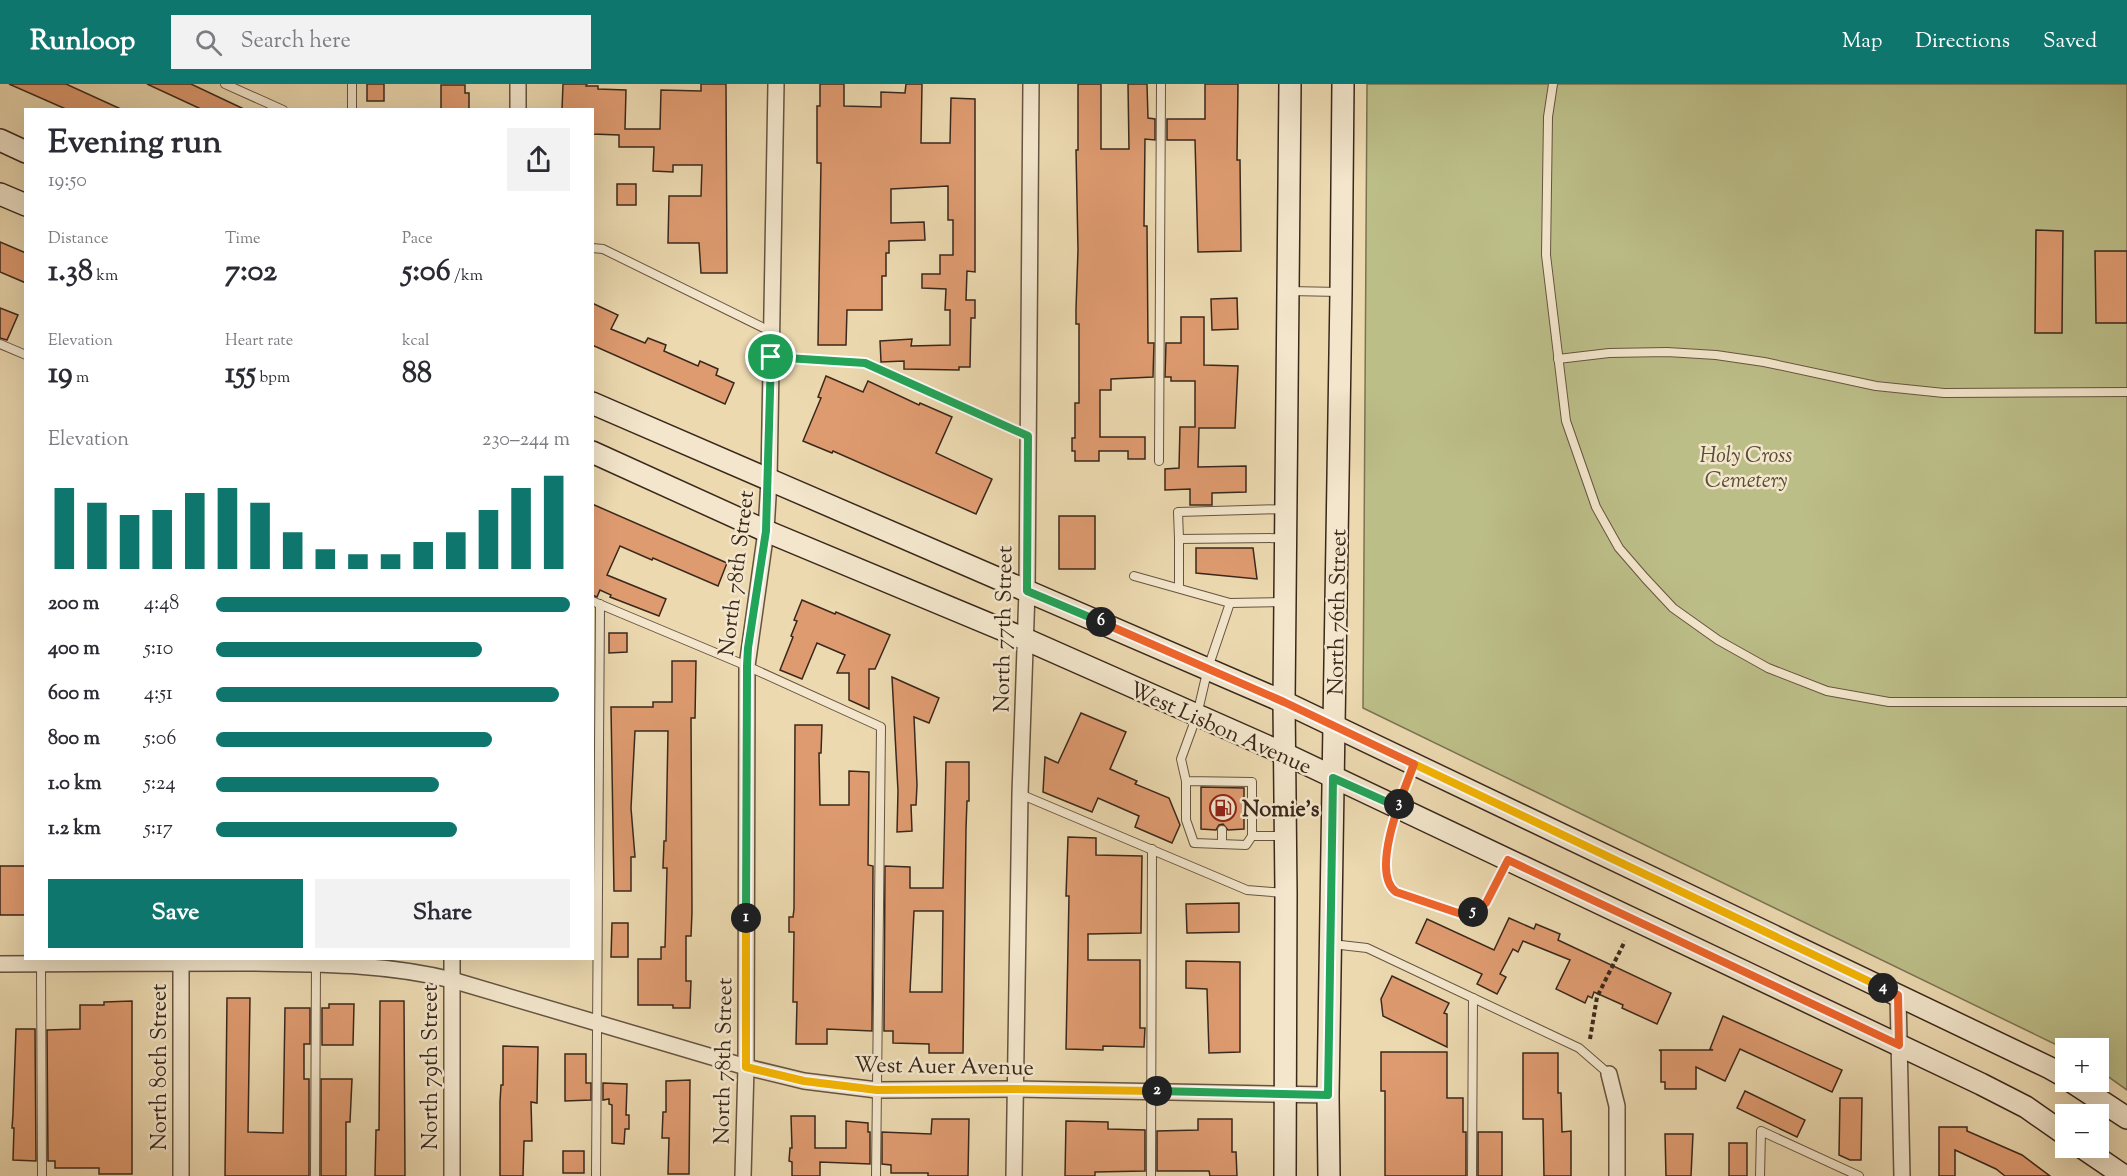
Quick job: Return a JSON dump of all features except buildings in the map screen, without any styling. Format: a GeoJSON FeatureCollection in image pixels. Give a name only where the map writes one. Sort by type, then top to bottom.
{"type":"FeatureCollection","features":[{"type":"Feature","properties":{"kind":"main road"},"geometry":{"type":"LineString","coordinates":[[1285,1176],[1284,702],[1290,84]]}},
{"type":"Feature","properties":{"kind":"main road","name":"North 76th Street"},"geometry":{"type":"LineString","coordinates":[[1329,1176],[1328,1095],[1343,84]]}},
{"type":"Feature","properties":{"kind":"main road"},"geometry":{"type":"LineString","coordinates":[[0,140],[24,151]]}},
{"type":"Feature","properties":{"kind":"main road"},"geometry":{"type":"LineString","coordinates":[[0,194],[24,204]]}},
{"type":"Feature","properties":{"kind":"main road"},"geometry":{"type":"LineString","coordinates":[[594,404],[1284,702],[2055,1071]]}},
{"type":"Feature","properties":{"kind":"main road","name":"West Lisbon Avenue"},"geometry":{"type":"LineString","coordinates":[[594,453],[766,531],[1025,639],[1285,754],[1899,1045],[2026,1107],[2055,1127]]}},
{"type":"Feature","properties":{"kind":"main road"},"geometry":{"type":"LineString","coordinates":[[2087,1092],[2127,1118]]}},
{"type":"Feature","properties":{"kind":"main road"},"geometry":{"type":"LineString","coordinates":[[2098,1158],[2124,1176]]}},
{"type":"Feature","properties":{"kind":"street"},"geometry":{"type":"LineString","coordinates":[[518,84],[518,108]]}},
{"type":"Feature","properties":{"kind":"street","name":"North 78th Street"},"geometry":{"type":"LineString","coordinates":[[743,1176],[746,1067],[747,666],[766,531],[769,480],[776,84]]}},
{"type":"Feature","properties":{"kind":"street","name":"North 77th Street"},"geometry":{"type":"LineString","coordinates":[[1014,1176],[1020,794],[1027,591],[1031,84]]}},
{"type":"Feature","properties":{"kind":"street","name":"North 79th Street"},"geometry":{"type":"LineString","coordinates":[[452,960],[452,1176]]}},
{"type":"Feature","properties":{"kind":"street","name":"West Auer Avenue"},"geometry":{"type":"LineString","coordinates":[[0,964],[41,961],[316,961],[375,966],[452,980],[746,1067],[804,1081],[877,1090],[1014,1089],[1328,1095]]}},
{"type":"Feature","properties":{"kind":"street","name":"North 80th Street"},"geometry":{"type":"LineString","coordinates":[[181,961],[181,1176]]}},
{"type":"Feature","properties":{"kind":"street"},"geometry":{"type":"LineString","coordinates":[[1898,995],[1902,1176]]}},
{"type":"Feature","properties":{"kind":"street"},"geometry":{"type":"LineString","coordinates":[[1609,1074],[1617,1106],[1617,1176]]}},
{"type":"Feature","properties":{"kind":"lane"},"geometry":{"type":"LineString","coordinates":[[225,84],[279,108]]}},
{"type":"Feature","properties":{"kind":"lane"},"geometry":{"type":"LineString","coordinates":[[352,84],[352,108]]}},
{"type":"Feature","properties":{"kind":"lane"},"geometry":{"type":"LineString","coordinates":[[1159,461],[1161,84]]}},
{"type":"Feature","properties":{"kind":"lane"},"geometry":{"type":"LineString","coordinates":[[1553,84],[1548,117],[1546,255],[1566,421],[1596,507],[1618,548],[1673,608],[1718,640],[1768,668],[1827,691],[1889,702],[2127,702]]}},
{"type":"Feature","properties":{"kind":"lane"},"geometry":{"type":"LineString","coordinates":[[594,248],[603,249],[772,332]]}},
{"type":"Feature","properties":{"kind":"lane"},"geometry":{"type":"LineString","coordinates":[[1288,291],[1341,292]]}},
{"type":"Feature","properties":{"kind":"lane"},"geometry":{"type":"LineString","coordinates":[[0,344],[24,354]]}},
{"type":"Feature","properties":{"kind":"lane"},"geometry":{"type":"LineString","coordinates":[[1558,359],[1609,353],[1667,352],[1754,360],[1876,386],[1944,393],[2127,392]]}},
{"type":"Feature","properties":{"kind":"lane"},"geometry":{"type":"LineString","coordinates":[[771,357],[865,363],[1028,436]]}},
{"type":"Feature","properties":{"kind":"lane"},"geometry":{"type":"LineString","coordinates":[[1179,588],[1178,512],[1286,509]]}},
{"type":"Feature","properties":{"kind":"lane"},"geometry":{"type":"LineString","coordinates":[[1179,539],[1286,537]]}},
{"type":"Feature","properties":{"kind":"lane"},"geometry":{"type":"LineString","coordinates":[[1134,576],[1230,603],[1285,602]]}},
{"type":"Feature","properties":{"kind":"lane"},"geometry":{"type":"LineString","coordinates":[[596,1176],[596,603],[747,666],[881,727],[876,1176]]}},
{"type":"Feature","properties":{"kind":"lane"},"geometry":{"type":"LineString","coordinates":[[1186,781],[1222,784],[1252,782],[1252,836],[1246,845],[1194,843],[1186,820],[1186,781],[1181,759],[1197,715],[1208,668],[1230,603]]}},
{"type":"Feature","properties":{"kind":"lane"},"geometry":{"type":"LineString","coordinates":[[1414,764],[1398,807],[1385,872],[1390,888],[1467,916],[1486,903],[1508,860]]}},
{"type":"Feature","properties":{"kind":"lane"},"geometry":{"type":"LineString","coordinates":[[1020,794],[1247,890],[1286,893]]}},
{"type":"Feature","properties":{"kind":"lane"},"geometry":{"type":"LineString","coordinates":[[1222,830],[1222,844]]}},
{"type":"Feature","properties":{"kind":"lane"},"geometry":{"type":"LineString","coordinates":[[1252,836],[1286,836]]}},
{"type":"Feature","properties":{"kind":"lane"},"geometry":{"type":"LineString","coordinates":[[1151,1176],[1152,849]]}},
{"type":"Feature","properties":{"kind":"lane"},"geometry":{"type":"LineString","coordinates":[[1330,944],[1367,948],[1579,1048],[1609,1074]]}},
{"type":"Feature","properties":{"kind":"lane"},"geometry":{"type":"LineString","coordinates":[[41,961],[42,1176]]}},
{"type":"Feature","properties":{"kind":"lane"},"geometry":{"type":"LineString","coordinates":[[315,1176],[316,961]]}},
{"type":"Feature","properties":{"kind":"lane"},"geometry":{"type":"LineString","coordinates":[[1472,1176],[1473,998]]}},
{"type":"Feature","properties":{"kind":"lane"},"geometry":{"type":"LineString","coordinates":[[1760,1176],[1761,1131],[1859,1176]]}},
{"type":"Feature","properties":{"kind":"path"},"geometry":{"type":"LineString","coordinates":[[1590,1039],[1597,997],[1625,941]]}},
{"type":"Feature","properties":{"kind":"green space","name":"Holy Cross Cemetery"},"geometry":{"type":"Polygon","coordinates":[[[1367,84],[2127,84],[2127,1090],[2109,1077],[2109,1038],[2055,1038],[2055,1044],[1363,708],[1367,84]]]}},
{"type":"Feature","properties":{"kind":"place","name":"Nomie's"},"geometry":{"type":"Point","coordinates":[1223,808]}},
{"type":"Feature","properties":{"kind":"route"},"geometry":{"type":"LineString","coordinates":[[771,357],[766,531],[747,666],[746,1067],[804,1081],[877,1090],[1014,1089],[1328,1095],[1333,778],[1398,807],[1414,764],[1898,995],[1899,1045],[1508,860],[1486,903],[1467,916],[1396,892],[1390,888],[1385,872],[1386,857],[1398,807],[1414,764],[1208,668],[1027,591],[1028,436],[865,363],[771,357]]}}]}
